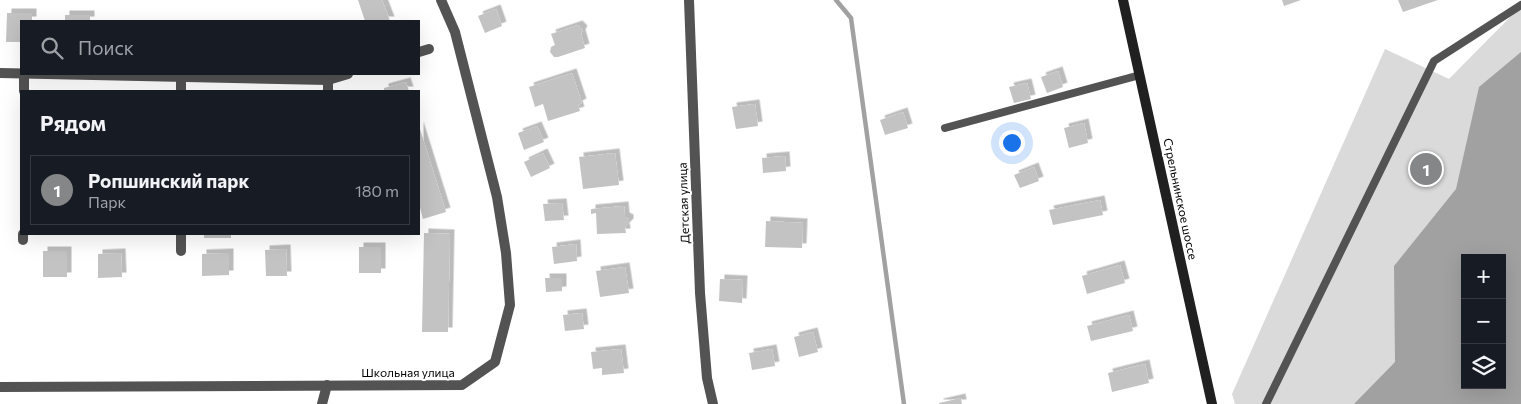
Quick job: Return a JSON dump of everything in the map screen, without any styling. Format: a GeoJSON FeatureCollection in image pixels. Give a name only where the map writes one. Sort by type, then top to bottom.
{"type":"FeatureCollection","features":[{"type":"Feature","properties":{"kind":"main road","name":"Стрельнинское шоссе"},"geometry":{"type":"LineString","coordinates":[[1122,0],[1212,404]]}},
{"type":"Feature","properties":{"kind":"street","name":"Школьная улица"},"geometry":{"type":"LineString","coordinates":[[0,387],[462,385],[495,362],[510,305],[506,253],[497,197],[455,32],[442,0]]}},
{"type":"Feature","properties":{"kind":"street","name":"Детская улица"},"geometry":{"type":"LineString","coordinates":[[688,0],[700,293],[707,378],[713,404]]}},
{"type":"Feature","properties":{"kind":"street"},"geometry":{"type":"LineString","coordinates":[[0,74],[20,74]]}},
{"type":"Feature","properties":{"kind":"street"},"geometry":{"type":"LineString","coordinates":[[24,75],[24,90]]}},
{"type":"Feature","properties":{"kind":"street"},"geometry":{"type":"LineString","coordinates":[[77,75],[328,80],[345,75]]}},
{"type":"Feature","properties":{"kind":"street"},"geometry":{"type":"LineString","coordinates":[[181,90],[182,77]]}},
{"type":"Feature","properties":{"kind":"street"},"geometry":{"type":"LineString","coordinates":[[328,80],[328,90]]}},
{"type":"Feature","properties":{"kind":"street"},"geometry":{"type":"LineString","coordinates":[[181,235],[181,251]]}},
{"type":"Feature","properties":{"kind":"street"},"geometry":{"type":"LineString","coordinates":[[322,404],[327,385]]}},
{"type":"Feature","properties":{"kind":"lane"},"geometry":{"type":"LineString","coordinates":[[1266,404],[1434,61],[1521,5]]}},
{"type":"Feature","properties":{"kind":"lane"},"geometry":{"type":"LineString","coordinates":[[946,128],[1140,75]]}},
{"type":"Feature","properties":{"kind":"shaded area"},"geometry":{"type":"Polygon","coordinates":[[[1521,6],[1521,404],[1235,404],[1232,394],[1385,49],[1449,79],[1521,6]]]}},
{"type":"Feature","properties":{"kind":"shaded area"},"geometry":{"type":"Polygon","coordinates":[[[1521,52],[1521,404],[1354,404],[1395,362],[1394,266],[1456,189],[1479,87],[1521,52]]]}},
{"type":"Feature","properties":{"kind":"building"},"geometry":{"type":"Polygon","coordinates":[[[358,0],[382,0],[390,20],[365,20],[358,0]]]}},
{"type":"Feature","properties":{"kind":"building"},"geometry":{"type":"Polygon","coordinates":[[[1282,0],[1301,0],[1284,6],[1282,0]]]}},
{"type":"Feature","properties":{"kind":"building"},"geometry":{"type":"Polygon","coordinates":[[[1398,0],[1438,0],[1403,12],[1398,0]]]}},
{"type":"Feature","properties":{"kind":"building"},"geometry":{"type":"Polygon","coordinates":[[[496,9],[502,26],[485,33],[478,16],[496,9]]]}},
{"type":"Feature","properties":{"kind":"building"},"geometry":{"type":"Polygon","coordinates":[[[7,13],[32,13],[32,20],[20,20],[20,42],[6,42],[7,13]]]}},
{"type":"Feature","properties":{"kind":"building"},"geometry":{"type":"Polygon","coordinates":[[[65,15],[90,15],[90,20],[65,20],[65,15]]]}},
{"type":"Feature","properties":{"kind":"building"},"geometry":{"type":"Polygon","coordinates":[[[578,25],[583,30],[581,34],[585,48],[554,57],[550,52],[551,47],[555,45],[551,34],[578,25]]]}},
{"type":"Feature","properties":{"kind":"building"},"geometry":{"type":"Polygon","coordinates":[[[1058,71],[1063,87],[1047,93],[1041,77],[1058,71]]]}},
{"type":"Feature","properties":{"kind":"building"},"geometry":{"type":"Polygon","coordinates":[[[572,73],[582,103],[578,105],[580,111],[548,121],[543,104],[535,107],[529,87],[572,73]]]}},
{"type":"Feature","properties":{"kind":"building"},"geometry":{"type":"Polygon","coordinates":[[[406,82],[409,90],[384,90],[384,88],[406,82]]]}},
{"type":"Feature","properties":{"kind":"building"},"geometry":{"type":"Polygon","coordinates":[[[1027,83],[1031,99],[1014,103],[1009,87],[1027,83]]]}},
{"type":"Feature","properties":{"kind":"building"},"geometry":{"type":"Polygon","coordinates":[[[755,104],[758,126],[736,129],[732,107],[755,104]]]}},
{"type":"Feature","properties":{"kind":"building"},"geometry":{"type":"Polygon","coordinates":[[[903,112],[908,128],[885,135],[880,120],[903,112]]]}},
{"type":"Feature","properties":{"kind":"building"},"geometry":{"type":"Polygon","coordinates":[[[1084,123],[1088,143],[1069,148],[1064,128],[1084,123]]]}},
{"type":"Feature","properties":{"kind":"building"},"geometry":{"type":"Polygon","coordinates":[[[537,126],[544,142],[524,150],[518,133],[537,126]]]}},
{"type":"Feature","properties":{"kind":"building"},"geometry":{"type":"Polygon","coordinates":[[[420,129],[446,212],[423,219],[420,208],[420,129]]]}},
{"type":"Feature","properties":{"kind":"building"},"geometry":{"type":"Polygon","coordinates":[[[543,153],[550,168],[531,177],[524,162],[543,153]]]}},
{"type":"Feature","properties":{"kind":"building"},"geometry":{"type":"Polygon","coordinates":[[[615,153],[619,185],[583,189],[579,157],[615,153]]]}},
{"type":"Feature","properties":{"kind":"building"},"geometry":{"type":"Polygon","coordinates":[[[785,156],[786,171],[763,173],[762,158],[785,156]]]}},
{"type":"Feature","properties":{"kind":"building"},"geometry":{"type":"Polygon","coordinates":[[[1034,167],[1039,181],[1020,188],[1014,175],[1034,167]]]}},
{"type":"Feature","properties":{"kind":"building"},"geometry":{"type":"Polygon","coordinates":[[[1100,200],[1103,215],[1053,225],[1049,210],[1100,200]]]}},
{"type":"Feature","properties":{"kind":"building"},"geometry":{"type":"Polygon","coordinates":[[[562,203],[564,220],[545,221],[543,204],[562,203]]]}},
{"type":"Feature","properties":{"kind":"building"},"geometry":{"type":"Polygon","coordinates":[[[624,206],[625,217],[629,219],[629,223],[625,227],[626,233],[597,234],[596,213],[591,214],[591,209],[624,206]]]}},
{"type":"Feature","properties":{"kind":"building"},"geometry":{"type":"Polygon","coordinates":[[[766,221],[803,223],[802,248],[765,247],[766,221]]]}},
{"type":"Feature","properties":{"kind":"building"},"geometry":{"type":"Polygon","coordinates":[[[424,233],[450,234],[448,332],[422,332],[424,233]]]}},
{"type":"Feature","properties":{"kind":"building"},"geometry":{"type":"Polygon","coordinates":[[[204,235],[231,235],[231,238],[204,238],[204,235]]]}},
{"type":"Feature","properties":{"kind":"building"},"geometry":{"type":"Polygon","coordinates":[[[576,244],[577,261],[554,264],[552,247],[576,244]]]}},
{"type":"Feature","properties":{"kind":"building"},"geometry":{"type":"Polygon","coordinates":[[[359,247],[381,247],[381,273],[359,273],[359,247]]]}},
{"type":"Feature","properties":{"kind":"building"},"geometry":{"type":"Polygon","coordinates":[[[286,249],[287,276],[266,276],[265,250],[286,249]]]}},
{"type":"Feature","properties":{"kind":"building"},"geometry":{"type":"Polygon","coordinates":[[[43,251],[67,251],[67,277],[43,277],[43,251]]]}},
{"type":"Feature","properties":{"kind":"building"},"geometry":{"type":"Polygon","coordinates":[[[121,253],[122,277],[98,278],[98,254],[121,253]]]}},
{"type":"Feature","properties":{"kind":"building"},"geometry":{"type":"Polygon","coordinates":[[[229,253],[229,275],[202,276],[202,254],[229,253]]]}},
{"type":"Feature","properties":{"kind":"building"},"geometry":{"type":"Polygon","coordinates":[[[1120,265],[1125,283],[1087,294],[1082,276],[1120,265]]]}},
{"type":"Feature","properties":{"kind":"building"},"geometry":{"type":"Polygon","coordinates":[[[625,267],[629,293],[600,297],[596,271],[625,267]]]}},
{"type":"Feature","properties":{"kind":"building"},"geometry":{"type":"Polygon","coordinates":[[[545,278],[562,278],[562,291],[546,292],[545,278]]]}},
{"type":"Feature","properties":{"kind":"building"},"geometry":{"type":"Polygon","coordinates":[[[720,279],[743,280],[742,303],[719,301],[720,279]]]}},
{"type":"Feature","properties":{"kind":"building"},"geometry":{"type":"Polygon","coordinates":[[[582,313],[584,329],[565,331],[563,315],[582,313]]]}},
{"type":"Feature","properties":{"kind":"building"},"geometry":{"type":"Polygon","coordinates":[[[1129,315],[1133,331],[1091,341],[1087,326],[1129,315]]]}},
{"type":"Feature","properties":{"kind":"building"},"geometry":{"type":"Polygon","coordinates":[[[813,332],[818,352],[799,357],[794,337],[813,332]]]}},
{"type":"Feature","properties":{"kind":"building"},"geometry":{"type":"Polygon","coordinates":[[[621,349],[624,373],[602,375],[602,368],[593,369],[591,352],[621,349]]]}},
{"type":"Feature","properties":{"kind":"building"},"geometry":{"type":"Polygon","coordinates":[[[772,349],[775,366],[752,370],[749,353],[772,349]]]}},
{"type":"Feature","properties":{"kind":"building"},"geometry":{"type":"Polygon","coordinates":[[[1145,364],[1149,383],[1112,392],[1108,373],[1145,364]]]}},
{"type":"Feature","properties":{"kind":"building"},"geometry":{"type":"Polygon","coordinates":[[[961,398],[962,404],[939,404],[939,403],[961,398]]]}},
{"type":"Feature","properties":{"kind":"waterway"},"geometry":{"type":"LineString","coordinates":[[836,0],[851,18],[904,404]]}},
{"type":"Feature","properties":{"kind":"place","name":"Ропшинский парк"},"geometry":{"type":"Point","coordinates":[1426,169]}}]}
